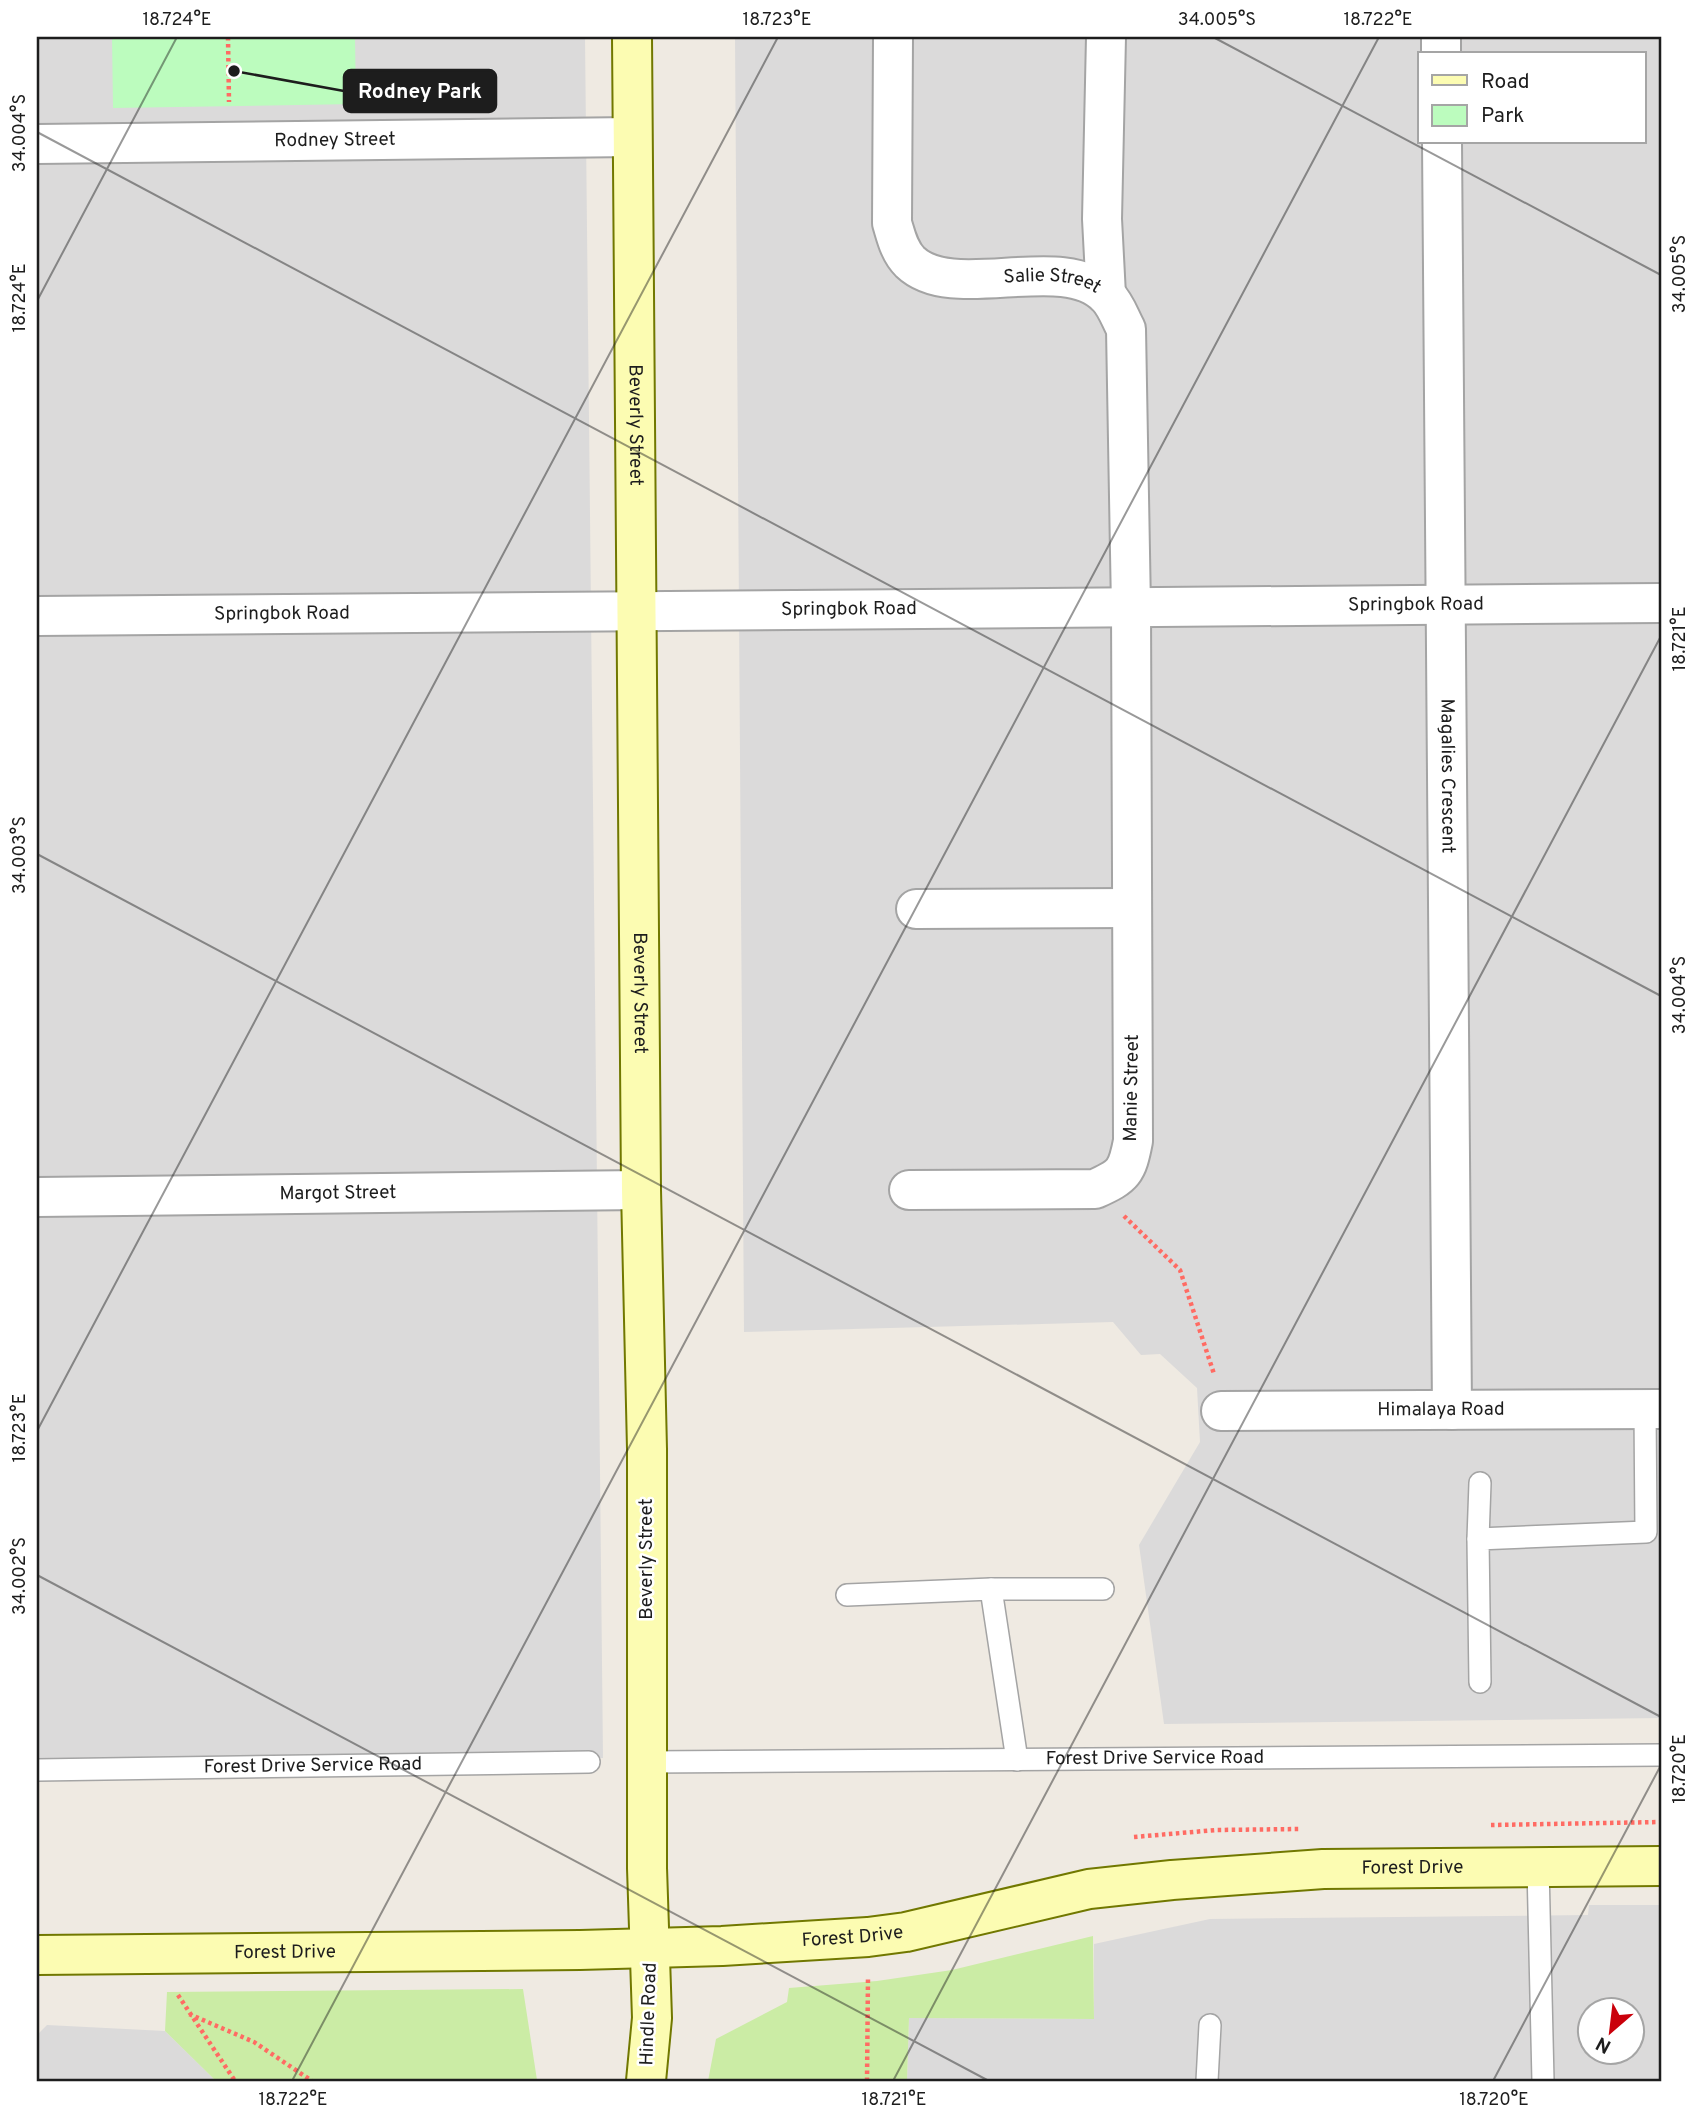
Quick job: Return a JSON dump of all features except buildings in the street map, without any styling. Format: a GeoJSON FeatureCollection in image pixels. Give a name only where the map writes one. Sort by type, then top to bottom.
{"type":"FeatureCollection","features":[{"type":"Feature","properties":{"kind":"street","name":"Beverly Street"},"geometry":{"type":"LineString","coordinates":[[632,37],[641,1190],[647,1449],[647,1868],[651,1947]]}},
{"type":"Feature","properties":{"kind":"street","name":"Salie Street"},"geometry":{"type":"LineString","coordinates":[[892,37],[892,223],[899,245],[909,261],[924,272],[947,278],[1074,279],[1106,295],[1126,329],[1131,608]]}},
{"type":"Feature","properties":{"kind":"street"},"geometry":{"type":"LineString","coordinates":[[1106,37],[1102,219],[1106,295]]}},
{"type":"Feature","properties":{"kind":"street","name":"Rodney Street"},"geometry":{"type":"LineString","coordinates":[[37,144],[632,137]]}},
{"type":"Feature","properties":{"kind":"street","name":"Magalies Crescent"},"geometry":{"type":"LineString","coordinates":[[1442,144],[1452,1410]]}},
{"type":"Feature","properties":{"kind":"street","name":"Springbok Road"},"geometry":{"type":"LineString","coordinates":[[37,617],[1661,603]]}},
{"type":"Feature","properties":{"kind":"street","name":"Manie Street"},"geometry":{"type":"LineString","coordinates":[[1095,1189],[1117,1180],[1129,1163],[1133,1141],[1131,608]]}},
{"type":"Feature","properties":{"kind":"street"},"geometry":{"type":"LineString","coordinates":[[916,909],[1132,908]]}},
{"type":"Feature","properties":{"kind":"street"},"geometry":{"type":"LineString","coordinates":[[909,1190],[1095,1189]]}},
{"type":"Feature","properties":{"kind":"street","name":"Margot Street"},"geometry":{"type":"LineString","coordinates":[[37,1197],[641,1190]]}},
{"type":"Feature","properties":{"kind":"street","name":"Himalaya Road"},"geometry":{"type":"LineString","coordinates":[[1221,1410],[1653,1409]]}},
{"type":"Feature","properties":{"kind":"street","name":"Forest Drive"},"geometry":{"type":"LineString","coordinates":[[37,1955],[711,1946],[867,1937],[906,1932],[1089,1889],[1172,1880],[1323,1869],[1661,1866]]}},
{"type":"Feature","properties":{"kind":"street","name":"Hindle Road"},"geometry":{"type":"LineString","coordinates":[[646,2081],[652,2018],[651,1947]]}},
{"type":"Feature","properties":{"kind":"lane"},"geometry":{"type":"LineString","coordinates":[[1478,1539],[1653,1532],[1653,1409]]}},
{"type":"Feature","properties":{"kind":"lane"},"geometry":{"type":"LineString","coordinates":[[1480,1483],[1480,1682]]}},
{"type":"Feature","properties":{"kind":"lane"},"geometry":{"type":"LineString","coordinates":[[991,1589],[1017,1760]]}},
{"type":"Feature","properties":{"kind":"lane"},"geometry":{"type":"LineString","coordinates":[[847,1595],[991,1589],[1102,1589]]}},
{"type":"Feature","properties":{"kind":"lane","name":"Forest Drive Service Road"},"geometry":{"type":"LineString","coordinates":[[647,1762],[1661,1755]]}},
{"type":"Feature","properties":{"kind":"lane","name":"Forest Drive Service Road"},"geometry":{"type":"LineString","coordinates":[[37,1770],[589,1762]]}},
{"type":"Feature","properties":{"kind":"lane"},"geometry":{"type":"LineString","coordinates":[[1538,1867],[1544,2081]]}},
{"type":"Feature","properties":{"kind":"lane"},"geometry":{"type":"LineString","coordinates":[[1207,2081],[1210,2025]]}},
{"type":"Feature","properties":{"kind":"path"},"geometry":{"type":"LineString","coordinates":[[228,37],[229,142]]}},
{"type":"Feature","properties":{"kind":"path"},"geometry":{"type":"LineString","coordinates":[[1095,1189],[1180,1270],[1215,1375],[1221,1410]]}},
{"type":"Feature","properties":{"kind":"path"},"geometry":{"type":"LineString","coordinates":[[867,2081],[868,1977]]}},
{"type":"Feature","properties":{"kind":"path"},"geometry":{"type":"LineString","coordinates":[[178,1996],[235,2081]]}},
{"type":"Feature","properties":{"kind":"path"},"geometry":{"type":"LineString","coordinates":[[189,2014],[254,2042],[312,2081]]}},
{"type":"Feature","properties":{"kind":"shaded area"},"geometry":{"type":"Polygon","coordinates":[[[37,37],[585,37],[603,1758],[37,1766],[37,37]]]}},
{"type":"Feature","properties":{"kind":"shaded area"},"geometry":{"type":"Polygon","coordinates":[[[735,37],[1661,37],[1661,1718],[1164,1724],[1139,1545],[1200,1442],[1197,1388],[1160,1354],[1141,1355],[1113,1322],[744,1332],[735,37]]]}},
{"type":"Feature","properties":{"kind":"shaded area"},"geometry":{"type":"Polygon","coordinates":[[[1589,1905],[1661,1905],[1661,2081],[907,2081],[909,2018],[1094,2019],[1094,1944],[1210,1919],[1588,1915],[1589,1905]]]}},
{"type":"Feature","properties":{"kind":"shaded area"},"geometry":{"type":"Polygon","coordinates":[[[47,2025],[165,2031],[216,2081],[37,2081],[37,2035],[47,2025]]]}},
{"type":"Feature","properties":{"kind":"green space"},"geometry":{"type":"Polygon","coordinates":[[[112,37],[355,37],[356,104],[113,108],[112,37]]]}},
{"type":"Feature","properties":{"kind":"green space"},"geometry":{"type":"Polygon","coordinates":[[[1093,1936],[1094,2019],[909,2018],[907,2081],[708,2081],[716,2039],[787,2002],[789,1988],[877,1981],[952,1970],[1093,1936]]]}},
{"type":"Feature","properties":{"kind":"green space"},"geometry":{"type":"Polygon","coordinates":[[[523,1989],[537,2080],[609,2081],[216,2081],[165,2031],[167,1992],[523,1989]]]}},
{"type":"Feature","properties":{"kind":"place","name":"Rodney Park"},"geometry":{"type":"Point","coordinates":[234,71]}}]}
